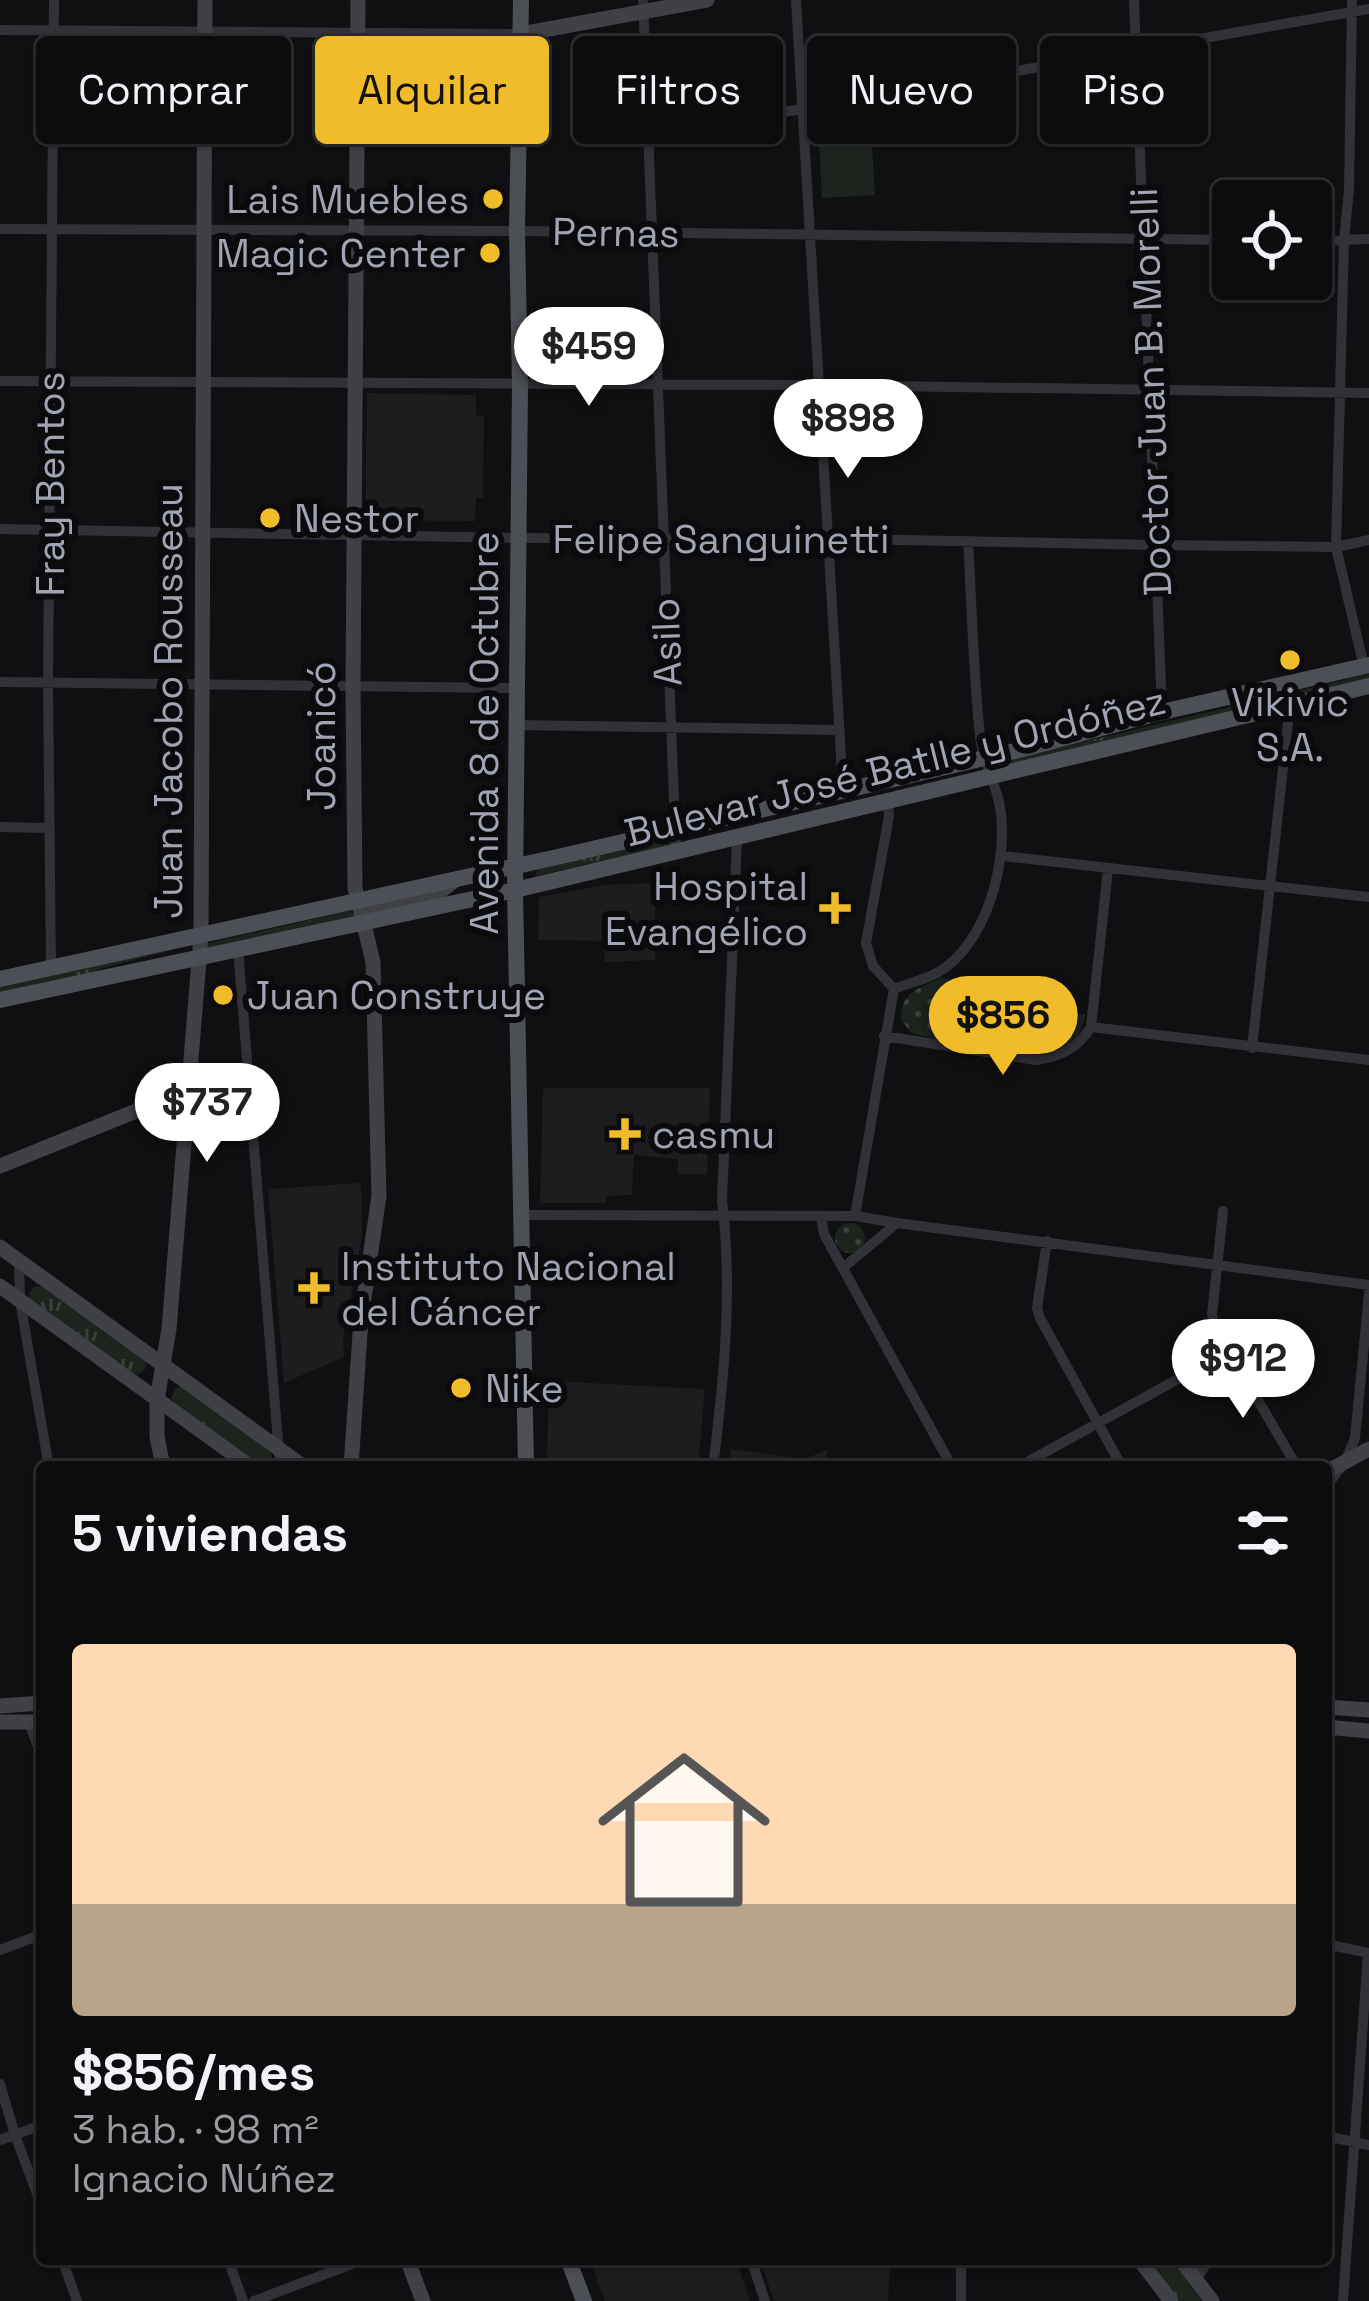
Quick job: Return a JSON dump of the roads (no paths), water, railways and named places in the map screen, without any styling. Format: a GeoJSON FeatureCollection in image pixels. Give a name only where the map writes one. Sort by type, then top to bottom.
{"type":"FeatureCollection","features":[{"type":"Feature","properties":{"kind":"main road","name":"Avenida 8 de Octubre"},"geometry":{"type":"LineString","coordinates":[[521,0],[515,890],[526,1461]]}},
{"type":"Feature","properties":{"kind":"main road","name":"Bulevar José Batlle y Ordóñez"},"geometry":{"type":"LineString","coordinates":[[0,1000],[515,890],[888,802],[1162,712],[1366,666]]}},
{"type":"Feature","properties":{"kind":"main road","name":"Bulevar José Batlle y Ordóñez"},"geometry":{"type":"LineString","coordinates":[[0,979],[843,790],[988,767],[1369,686]]}},
{"type":"Feature","properties":{"kind":"main road"},"geometry":{"type":"LineString","coordinates":[[742,837],[767,822],[836,804],[843,790]]}},
{"type":"Feature","properties":{"kind":"main road"},"geometry":{"type":"LineString","coordinates":[[91,982],[106,970],[189,950],[201,936]]}},
{"type":"Feature","properties":{"kind":"main road"},"geometry":{"type":"LineString","coordinates":[[570,2265],[584,2301]]}},
{"type":"Feature","properties":{"kind":"street","name":"Fray Bentos"},"geometry":{"type":"LineString","coordinates":[[51,969],[54,0]]}},
{"type":"Feature","properties":{"kind":"street","name":"Juan Jacobo Rousseau"},"geometry":{"type":"LineString","coordinates":[[162,1461],[157,1400],[169,1329],[201,936],[205,0]]}},
{"type":"Feature","properties":{"kind":"street","name":"Joanicó"},"geometry":{"type":"LineString","coordinates":[[351,1461],[361,1319],[379,1196],[373,962],[355,888],[358,0]]}},
{"type":"Feature","properties":{"kind":"street"},"geometry":{"type":"LineString","coordinates":[[0,30],[521,34],[643,6],[707,0]]}},
{"type":"Feature","properties":{"kind":"street"},"geometry":{"type":"LineString","coordinates":[[796,0],[843,790]]}},
{"type":"Feature","properties":{"kind":"street","name":"Doctor Juan B. Morelli"},"geometry":{"type":"LineString","coordinates":[[1134,0],[1136,36]]}},
{"type":"Feature","properties":{"kind":"street","name":"Asilo"},"geometry":{"type":"LineString","coordinates":[[643,6],[644,36]]}},
{"type":"Feature","properties":{"kind":"street"},"geometry":{"type":"LineString","coordinates":[[1208,37],[1351,6],[1369,9]]}},
{"type":"Feature","properties":{"kind":"street"},"geometry":{"type":"LineString","coordinates":[[1351,6],[1336,547],[1366,666]]}},
{"type":"Feature","properties":{"kind":"street"},"geometry":{"type":"LineString","coordinates":[[783,112],[1040,69]]}},
{"type":"Feature","properties":{"kind":"street","name":"Asilo"},"geometry":{"type":"LineString","coordinates":[[648,144],[676,853]]}},
{"type":"Feature","properties":{"kind":"street","name":"Doctor Juan B. Morelli"},"geometry":{"type":"LineString","coordinates":[[1140,144],[1162,712]]}},
{"type":"Feature","properties":{"kind":"street","name":"Pernas"},"geometry":{"type":"LineString","coordinates":[[0,229],[1212,240]]}},
{"type":"Feature","properties":{"kind":"street"},"geometry":{"type":"LineString","coordinates":[[1332,240],[1369,239]]}},
{"type":"Feature","properties":{"kind":"street"},"geometry":{"type":"LineString","coordinates":[[0,381],[1369,393]]}},
{"type":"Feature","properties":{"kind":"street","name":"Felipe Sanguinetti"},"geometry":{"type":"LineString","coordinates":[[0,529],[1336,547],[1369,540]]}},
{"type":"Feature","properties":{"kind":"street"},"geometry":{"type":"LineString","coordinates":[[894,989],[937,974],[967,946],[990,902],[1002,856],[1000,804],[980,742],[968,541]]}},
{"type":"Feature","properties":{"kind":"street"},"geometry":{"type":"LineString","coordinates":[[0,682],[515,688]]}},
{"type":"Feature","properties":{"kind":"street"},"geometry":{"type":"LineString","coordinates":[[1252,1048],[1290,705]]}},
{"type":"Feature","properties":{"kind":"street"},"geometry":{"type":"LineString","coordinates":[[515,725],[840,730]]}},
{"type":"Feature","properties":{"kind":"street"},"geometry":{"type":"LineString","coordinates":[[888,802],[866,943],[873,966],[894,989]]}},
{"type":"Feature","properties":{"kind":"street"},"geometry":{"type":"LineString","coordinates":[[0,827],[49,828]]}},
{"type":"Feature","properties":{"kind":"street"},"geometry":{"type":"LineString","coordinates":[[714,1461],[727,1330],[728,1254],[722,1200],[742,837]]}},
{"type":"Feature","properties":{"kind":"street"},"geometry":{"type":"LineString","coordinates":[[1002,856],[1369,897]]}},
{"type":"Feature","properties":{"kind":"street"},"geometry":{"type":"LineString","coordinates":[[884,1036],[1036,1060],[1070,1049],[1091,1027],[1108,869]]}},
{"type":"Feature","properties":{"kind":"street","name":"Bulevar José Batlle y Ordóñez"},"geometry":{"type":"LineString","coordinates":[[365,922],[374,908],[436,894],[454,880]]}},
{"type":"Feature","properties":{"kind":"street"},"geometry":{"type":"LineString","coordinates":[[238,949],[280,1461]]}},
{"type":"Feature","properties":{"kind":"street"},"geometry":{"type":"LineString","coordinates":[[854,1216],[894,989]]}},
{"type":"Feature","properties":{"kind":"street"},"geometry":{"type":"LineString","coordinates":[[1091,1027],[1369,1060]]}},
{"type":"Feature","properties":{"kind":"street"},"geometry":{"type":"LineString","coordinates":[[0,1166],[188,1090]]}},
{"type":"Feature","properties":{"kind":"street"},"geometry":{"type":"LineString","coordinates":[[1223,1211],[1212,1318],[1293,1461]]}},
{"type":"Feature","properties":{"kind":"street"},"geometry":{"type":"LineString","coordinates":[[522,1215],[854,1216],[1369,1289],[1354,1438],[1332,1479]]}},
{"type":"Feature","properties":{"kind":"street"},"geometry":{"type":"LineString","coordinates":[[821,1216],[824,1234],[949,1461]]}},
{"type":"Feature","properties":{"kind":"street"},"geometry":{"type":"LineString","coordinates":[[843,1268],[896,1223]]}},
{"type":"Feature","properties":{"kind":"street"},"geometry":{"type":"LineString","coordinates":[[1047,1241],[1037,1308],[1119,1461]]}},
{"type":"Feature","properties":{"kind":"street"},"geometry":{"type":"LineString","coordinates":[[0,1247],[296,1461]]}},
{"type":"Feature","properties":{"kind":"street"},"geometry":{"type":"LineString","coordinates":[[19,1261],[20,1301],[49,1461]]}},
{"type":"Feature","properties":{"kind":"street"},"geometry":{"type":"LineString","coordinates":[[0,1286],[243,1461]]}},
{"type":"Feature","properties":{"kind":"street"},"geometry":{"type":"LineString","coordinates":[[1029,1461],[1278,1324]]}},
{"type":"Feature","properties":{"kind":"street"},"geometry":{"type":"LineString","coordinates":[[1332,1469],[1369,1449]]}},
{"type":"Feature","properties":{"kind":"street"},"geometry":{"type":"LineString","coordinates":[[0,1706],[36,1703]]}},
{"type":"Feature","properties":{"kind":"street"},"geometry":{"type":"LineString","coordinates":[[1332,1707],[1369,1710]]}},
{"type":"Feature","properties":{"kind":"street"},"geometry":{"type":"LineString","coordinates":[[0,1722],[36,1722]]}},
{"type":"Feature","properties":{"kind":"street"},"geometry":{"type":"LineString","coordinates":[[1332,1728],[1369,1731]]}},
{"type":"Feature","properties":{"kind":"street"},"geometry":{"type":"LineString","coordinates":[[0,1950],[36,1936]]}},
{"type":"Feature","properties":{"kind":"street"},"geometry":{"type":"LineString","coordinates":[[1332,1945],[1369,1953],[1343,2301]]}},
{"type":"Feature","properties":{"kind":"street"},"geometry":{"type":"LineString","coordinates":[[0,2084],[36,2191]]}},
{"type":"Feature","properties":{"kind":"street"},"geometry":{"type":"LineString","coordinates":[[0,2140],[36,2127]]}},
{"type":"Feature","properties":{"kind":"street"},"geometry":{"type":"LineString","coordinates":[[1332,2137],[1369,2145]]}},
{"type":"Feature","properties":{"kind":"street"},"geometry":{"type":"LineString","coordinates":[[64,2265],[77,2301]]}},
{"type":"Feature","properties":{"kind":"street"},"geometry":{"type":"LineString","coordinates":[[230,2265],[244,2301]]}},
{"type":"Feature","properties":{"kind":"street"},"geometry":{"type":"LineString","coordinates":[[254,2301],[349,2265]]}},
{"type":"Feature","properties":{"kind":"street"},"geometry":{"type":"LineString","coordinates":[[409,2265],[423,2301]]}},
{"type":"Feature","properties":{"kind":"street"},"geometry":{"type":"LineString","coordinates":[[753,2265],[765,2301]]}},
{"type":"Feature","properties":{"kind":"street"},"geometry":{"type":"LineString","coordinates":[[961,2265],[961,2301]]}},
{"type":"Feature","properties":{"kind":"street"},"geometry":{"type":"LineString","coordinates":[[1144,2265],[1171,2301]]}},
{"type":"Feature","properties":{"kind":"street"},"geometry":{"type":"LineString","coordinates":[[1185,2265],[1212,2301]]}},
{"type":"Feature","properties":{"kind":"street"},"geometry":{"type":"LineString","coordinates":[[1196,2280],[1205,2265]]}},
{"type":"Feature","properties":{"kind":"place","name":"Lais Muebles"},"geometry":{"type":"Point","coordinates":[493,199]}},
{"type":"Feature","properties":{"kind":"place","name":"Magic Center"},"geometry":{"type":"Point","coordinates":[490,253]}},
{"type":"Feature","properties":{"kind":"place","name":"Nestor"},"geometry":{"type":"Point","coordinates":[270,518]}},
{"type":"Feature","properties":{"kind":"place","name":"Vikivic S.A."},"geometry":{"type":"Point","coordinates":[1290,660]}},
{"type":"Feature","properties":{"kind":"place","name":"Hospital Evangélico"},"geometry":{"type":"Point","coordinates":[835,908]}},
{"type":"Feature","properties":{"kind":"place","name":"Juan Construye"},"geometry":{"type":"Point","coordinates":[223,995]}},
{"type":"Feature","properties":{"kind":"place","name":"casmu"},"geometry":{"type":"Point","coordinates":[625,1134]}},
{"type":"Feature","properties":{"kind":"place","name":"Instituto Nacional del Cáncer"},"geometry":{"type":"Point","coordinates":[314,1288]}},
{"type":"Feature","properties":{"kind":"place","name":"Nike"},"geometry":{"type":"Point","coordinates":[461,1388]}}]}
